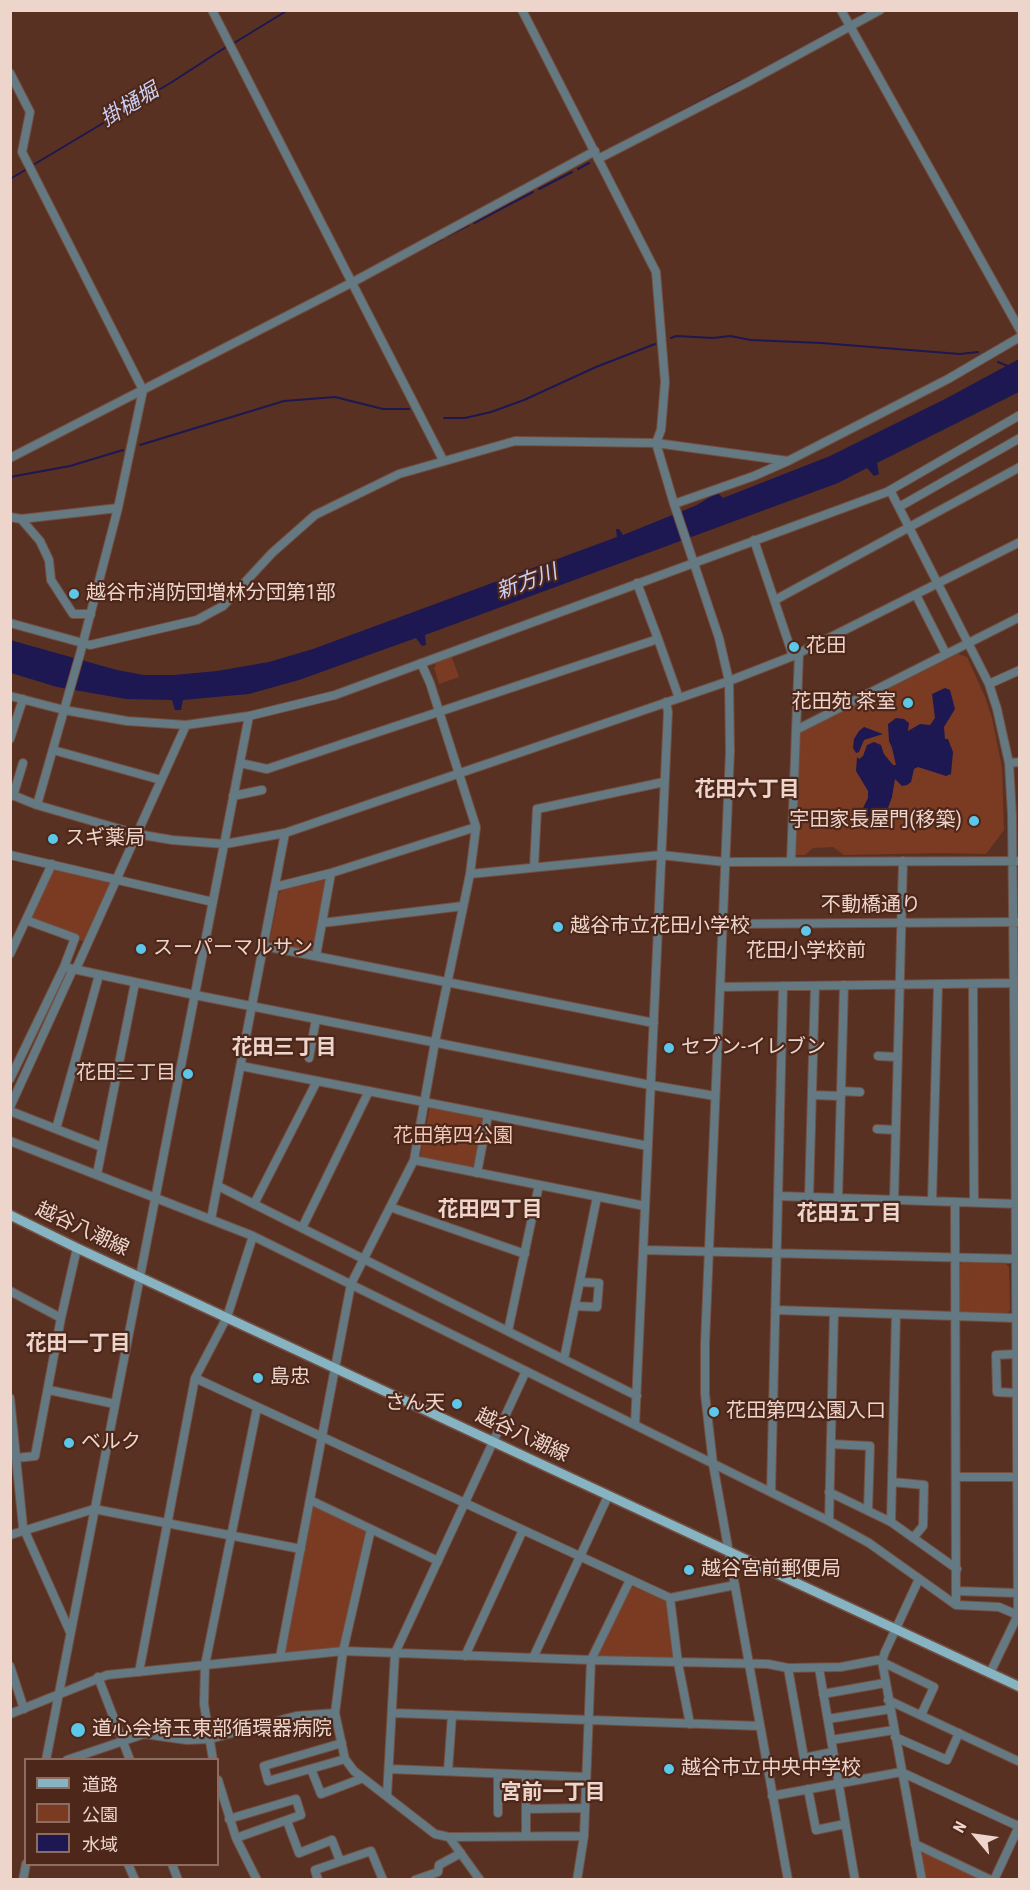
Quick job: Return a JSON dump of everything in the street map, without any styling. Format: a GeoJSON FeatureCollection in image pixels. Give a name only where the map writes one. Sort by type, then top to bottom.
{"type":"FeatureCollection","features":[{"type":"Feature","properties":{"kind":"main road","name":"越谷八潮線"},"geometry":{"type":"LineString","coordinates":[[10,1215],[1020,1687]]}},
{"type":"Feature","properties":{"kind":"street"},"geometry":{"type":"LineString","coordinates":[[212,10],[443,460]]}},
{"type":"Feature","properties":{"kind":"street"},"geometry":{"type":"LineString","coordinates":[[522,10],[656,272],[665,382],[661,430],[656,443],[719,638],[729,681],[731,718],[705,1385],[713,1464],[788,1880]]}},
{"type":"Feature","properties":{"kind":"street"},"geometry":{"type":"LineString","coordinates":[[841,10],[1020,330]]}},
{"type":"Feature","properties":{"kind":"street"},"geometry":{"type":"LineString","coordinates":[[10,458],[880,10]]}},
{"type":"Feature","properties":{"kind":"street"},"geometry":{"type":"LineString","coordinates":[[10,73],[30,112],[22,152],[143,390],[118,508],[83,644],[37,805]]}},
{"type":"Feature","properties":{"kind":"street"},"geometry":{"type":"LineString","coordinates":[[674,504],[754,476],[788,461],[948,379],[1020,337]]}},
{"type":"Feature","properties":{"kind":"street"},"geometry":{"type":"LineString","coordinates":[[10,696],[64,710],[127,721],[186,725],[249,716],[335,695],[890,490],[1020,415]]}},
{"type":"Feature","properties":{"kind":"street"},"geometry":{"type":"LineString","coordinates":[[899,507],[1020,438]]}},
{"type":"Feature","properties":{"kind":"street"},"geometry":{"type":"LineString","coordinates":[[10,623],[90,645],[197,620],[223,606],[272,553],[315,516],[399,474],[515,441],[656,443],[788,461]]}},
{"type":"Feature","properties":{"kind":"street"},"geometry":{"type":"LineString","coordinates":[[775,600],[1020,467]]}},
{"type":"Feature","properties":{"kind":"street"},"geometry":{"type":"LineString","coordinates":[[890,490],[989,684],[998,709],[1010,763],[1016,815],[1014,983],[1018,1150],[1016,1318],[1018,1616],[990,1673]]}},
{"type":"Feature","properties":{"kind":"street"},"geometry":{"type":"LineString","coordinates":[[10,518],[21,519],[118,508]]}},
{"type":"Feature","properties":{"kind":"street"},"geometry":{"type":"LineString","coordinates":[[21,519],[40,541],[49,560],[51,580],[72,614],[90,614]]}},
{"type":"Feature","properties":{"kind":"street"},"geometry":{"type":"LineString","coordinates":[[754,540],[796,654],[796,730],[791,862]]}},
{"type":"Feature","properties":{"kind":"street"},"geometry":{"type":"LineString","coordinates":[[23,763],[12,795],[37,805],[137,834],[191,842],[225,844],[285,833],[729,681],[796,654],[1020,542]]}},
{"type":"Feature","properties":{"kind":"street"},"geometry":{"type":"LineString","coordinates":[[637,583],[679,698]]}},
{"type":"Feature","properties":{"kind":"street"},"geometry":{"type":"LineString","coordinates":[[916,595],[946,654]]}},
{"type":"Feature","properties":{"kind":"street"},"geometry":{"type":"LineString","coordinates":[[796,730],[1020,617]]}},
{"type":"Feature","properties":{"kind":"street"},"geometry":{"type":"LineString","coordinates":[[240,763],[267,769],[658,639]]}},
{"type":"Feature","properties":{"kind":"street"},"geometry":{"type":"LineString","coordinates":[[280,1657],[351,1284],[414,1160],[435,1042],[470,874],[476,827],[422,663]]}},
{"type":"Feature","properties":{"kind":"street"},"geometry":{"type":"LineString","coordinates":[[989,684],[1020,670]]}},
{"type":"Feature","properties":{"kind":"street"},"geometry":{"type":"LineString","coordinates":[[10,739],[23,699]]}},
{"type":"Feature","properties":{"kind":"street"},"geometry":{"type":"LineString","coordinates":[[635,1425],[668,712],[666,702]]}},
{"type":"Feature","properties":{"kind":"street"},"geometry":{"type":"LineString","coordinates":[[46,1758],[249,716]]}},
{"type":"Feature","properties":{"kind":"street"},"geometry":{"type":"LineString","coordinates":[[10,1079],[71,968],[116,879],[186,725]]}},
{"type":"Feature","properties":{"kind":"street"},"geometry":{"type":"LineString","coordinates":[[52,750],[161,780]]}},
{"type":"Feature","properties":{"kind":"street"},"geometry":{"type":"LineString","coordinates":[[1010,763],[1020,762]]}},
{"type":"Feature","properties":{"kind":"street"},"geometry":{"type":"LineString","coordinates":[[534,867],[537,809],[664,782]]}},
{"type":"Feature","properties":{"kind":"street"},"geometry":{"type":"LineString","coordinates":[[233,796],[262,790]]}},
{"type":"Feature","properties":{"kind":"street"},"geometry":{"type":"LineString","coordinates":[[275,887],[331,873],[476,827]]}},
{"type":"Feature","properties":{"kind":"street"},"geometry":{"type":"LineString","coordinates":[[211,1219],[285,833]]}},
{"type":"Feature","properties":{"kind":"street"},"geometry":{"type":"LineString","coordinates":[[10,855],[213,903]]}},
{"type":"Feature","properties":{"kind":"street"},"geometry":{"type":"LineString","coordinates":[[470,874],[661,855],[725,862],[1016,861]]}},
{"type":"Feature","properties":{"kind":"street"},"geometry":{"type":"LineString","coordinates":[[894,1200],[903,861]]}},
{"type":"Feature","properties":{"kind":"street"},"geometry":{"type":"LineString","coordinates":[[10,954],[52,864]]}},
{"type":"Feature","properties":{"kind":"street"},"geometry":{"type":"LineString","coordinates":[[316,956],[331,873]]}},
{"type":"Feature","properties":{"kind":"street"},"geometry":{"type":"LineString","coordinates":[[322,923],[463,906]]}},
{"type":"Feature","properties":{"kind":"street"},"geometry":{"type":"LineString","coordinates":[[26,920],[75,938],[71,968],[10,1109],[102,1147]]}},
{"type":"Feature","properties":{"kind":"street","name":"不動橋通り"},"geometry":{"type":"LineString","coordinates":[[723,924],[1016,922]]}},
{"type":"Feature","properties":{"kind":"street"},"geometry":{"type":"LineString","coordinates":[[264,946],[654,1023]]}},
{"type":"Feature","properties":{"kind":"street"},"geometry":{"type":"LineString","coordinates":[[71,968],[195,995],[716,1096]]}},
{"type":"Feature","properties":{"kind":"street"},"geometry":{"type":"LineString","coordinates":[[56,1129],[99,975]]}},
{"type":"Feature","properties":{"kind":"street"},"geometry":{"type":"LineString","coordinates":[[97,1174],[135,983]]}},
{"type":"Feature","properties":{"kind":"street"},"geometry":{"type":"LineString","coordinates":[[720,987],[1014,983]]}},
{"type":"Feature","properties":{"kind":"street"},"geometry":{"type":"LineString","coordinates":[[973,984],[974,1202]]}},
{"type":"Feature","properties":{"kind":"street"},"geometry":{"type":"LineString","coordinates":[[932,1201],[938,985]]}},
{"type":"Feature","properties":{"kind":"street"},"geometry":{"type":"LineString","coordinates":[[771,1492],[783,986]]}},
{"type":"Feature","properties":{"kind":"street"},"geometry":{"type":"LineString","coordinates":[[809,1197],[815,986]]}},
{"type":"Feature","properties":{"kind":"street"},"geometry":{"type":"LineString","coordinates":[[838,1198],[844,986]]}},
{"type":"Feature","properties":{"kind":"street"},"geometry":{"type":"LineString","coordinates":[[309,1058],[316,1019]]}},
{"type":"Feature","properties":{"kind":"street"},"geometry":{"type":"LineString","coordinates":[[878,1056],[898,1057]]}},
{"type":"Feature","properties":{"kind":"street"},"geometry":{"type":"LineString","coordinates":[[241,1066],[648,1146]]}},
{"type":"Feature","properties":{"kind":"street"},"geometry":{"type":"LineString","coordinates":[[254,1204],[317,1081]]}},
{"type":"Feature","properties":{"kind":"street"},"geometry":{"type":"LineString","coordinates":[[302,1228],[369,1091]]}},
{"type":"Feature","properties":{"kind":"street"},"geometry":{"type":"LineString","coordinates":[[812,1095],[860,1092]]}},
{"type":"Feature","properties":{"kind":"street"},"geometry":{"type":"LineString","coordinates":[[477,1173],[488,1115]]}},
{"type":"Feature","properties":{"kind":"street"},"geometry":{"type":"LineString","coordinates":[[877,1129],[896,1130]]}},
{"type":"Feature","properties":{"kind":"street"},"geometry":{"type":"LineString","coordinates":[[10,1141],[253,1236],[829,1521],[869,1543],[956,1605],[999,1607],[1018,1616]]}},
{"type":"Feature","properties":{"kind":"street"},"geometry":{"type":"LineString","coordinates":[[414,1160],[645,1206]]}},
{"type":"Feature","properties":{"kind":"street"},"geometry":{"type":"LineString","coordinates":[[508,1331],[539,1185]]}},
{"type":"Feature","properties":{"kind":"street"},"geometry":{"type":"LineString","coordinates":[[218,1186],[637,1396]]}},
{"type":"Feature","properties":{"kind":"street"},"geometry":{"type":"LineString","coordinates":[[778,1196],[1018,1203]]}},
{"type":"Feature","properties":{"kind":"street"},"geometry":{"type":"LineString","coordinates":[[564,1359],[597,1197]]}},
{"type":"Feature","properties":{"kind":"street"},"geometry":{"type":"LineString","coordinates":[[955,1202],[956,1605]]}},
{"type":"Feature","properties":{"kind":"street"},"geometry":{"type":"LineString","coordinates":[[390,1207],[525,1254]]}},
{"type":"Feature","properties":{"kind":"street"},"geometry":{"type":"LineString","coordinates":[[139,1672],[195,1378],[227,1317],[253,1236]]}},
{"type":"Feature","properties":{"kind":"street"},"geometry":{"type":"LineString","coordinates":[[16,1458],[35,1456],[77,1248]]}},
{"type":"Feature","properties":{"kind":"street"},"geometry":{"type":"LineString","coordinates":[[643,1250],[1017,1259]]}},
{"type":"Feature","properties":{"kind":"street"},"geometry":{"type":"LineString","coordinates":[[575,1306],[597,1307],[599,1283],[580,1282]]}},
{"type":"Feature","properties":{"kind":"street"},"geometry":{"type":"LineString","coordinates":[[10,1291],[62,1318]]}},
{"type":"Feature","properties":{"kind":"street"},"geometry":{"type":"LineString","coordinates":[[775,1310],[1016,1318]]}},
{"type":"Feature","properties":{"kind":"street"},"geometry":{"type":"LineString","coordinates":[[829,1521],[834,1312]]}},
{"type":"Feature","properties":{"kind":"street"},"geometry":{"type":"LineString","coordinates":[[891,1522],[896,1314]]}},
{"type":"Feature","properties":{"kind":"street"},"geometry":{"type":"LineString","coordinates":[[1016,1354],[996,1355],[997,1392],[1016,1393]]}},
{"type":"Feature","properties":{"kind":"street"},"geometry":{"type":"LineString","coordinates":[[387,1796],[395,1653],[526,1371]]}},
{"type":"Feature","properties":{"kind":"street"},"geometry":{"type":"LineString","coordinates":[[195,1378],[670,1598],[735,1585]]}},
{"type":"Feature","properties":{"kind":"street"},"geometry":{"type":"LineString","coordinates":[[49,1390],[115,1404]]}},
{"type":"Feature","properties":{"kind":"street"},"geometry":{"type":"LineString","coordinates":[[10,1398],[22,1527],[70,1633]]}},
{"type":"Feature","properties":{"kind":"street"},"geometry":{"type":"LineString","coordinates":[[213,1758],[204,1704],[205,1665],[257,1408]]}},
{"type":"Feature","properties":{"kind":"street"},"geometry":{"type":"LineString","coordinates":[[831,1444],[870,1446],[868,1510]]}},
{"type":"Feature","properties":{"kind":"street"},"geometry":{"type":"LineString","coordinates":[[956,1477],[1018,1477]]}},
{"type":"Feature","properties":{"kind":"street"},"geometry":{"type":"LineString","coordinates":[[892,1482],[924,1485],[923,1526],[913,1538]]}},
{"type":"Feature","properties":{"kind":"street"},"geometry":{"type":"LineString","coordinates":[[830,1492],[891,1522],[957,1569]]}},
{"type":"Feature","properties":{"kind":"street"},"geometry":{"type":"LineString","coordinates":[[533,1658],[608,1496]]}},
{"type":"Feature","properties":{"kind":"street"},"geometry":{"type":"LineString","coordinates":[[310,1500],[438,1561]]}},
{"type":"Feature","properties":{"kind":"street"},"geometry":{"type":"LineString","coordinates":[[10,1535],[94,1509],[301,1549]]}},
{"type":"Feature","properties":{"kind":"street"},"geometry":{"type":"LineString","coordinates":[[371,1529],[343,1651],[335,1713],[345,1759],[363,1778],[435,1834],[449,1838],[584,1836]]}},
{"type":"Feature","properties":{"kind":"street"},"geometry":{"type":"LineString","coordinates":[[465,1656],[523,1530]]}},
{"type":"Feature","properties":{"kind":"street"},"geometry":{"type":"LineString","coordinates":[[919,1579],[882,1661],[922,1880]]}},
{"type":"Feature","properties":{"kind":"street"},"geometry":{"type":"LineString","coordinates":[[577,1880],[584,1836],[591,1660],[630,1580]]}},
{"type":"Feature","properties":{"kind":"street"},"geometry":{"type":"LineString","coordinates":[[957,1591],[1017,1593]]}},
{"type":"Feature","properties":{"kind":"street"},"geometry":{"type":"LineString","coordinates":[[670,1598],[678,1663],[690,1724]]}},
{"type":"Feature","properties":{"kind":"street"},"geometry":{"type":"LineString","coordinates":[[10,1714],[98,1677],[343,1651],[768,1664],[788,1668],[841,1667],[878,1660],[934,1687],[921,1715]]}},
{"type":"Feature","properties":{"kind":"street"},"geometry":{"type":"LineString","coordinates":[[10,1666],[24,1709]]}},
{"type":"Feature","properties":{"kind":"street"},"geometry":{"type":"LineString","coordinates":[[788,1668],[804,1758],[833,1752]]}},
{"type":"Feature","properties":{"kind":"street"},"geometry":{"type":"LineString","coordinates":[[819,1668],[855,1880]]}},
{"type":"Feature","properties":{"kind":"street"},"geometry":{"type":"LineString","coordinates":[[98,1677],[129,1758]]}},
{"type":"Feature","properties":{"kind":"street"},"geometry":{"type":"LineString","coordinates":[[824,1694],[885,1683]]}},
{"type":"Feature","properties":{"kind":"street"},"geometry":{"type":"LineString","coordinates":[[828,1719],[889,1705],[921,1715],[1020,1762]]}},
{"type":"Feature","properties":{"kind":"street"},"geometry":{"type":"LineString","coordinates":[[78,1758],[122,1740],[144,1734],[187,1740],[210,1739],[296,1716],[335,1713]]}},
{"type":"Feature","properties":{"kind":"street"},"geometry":{"type":"LineString","coordinates":[[393,1713],[760,1726]]}},
{"type":"Feature","properties":{"kind":"street"},"geometry":{"type":"LineString","coordinates":[[448,1771],[452,1715]]}},
{"type":"Feature","properties":{"kind":"street"},"geometry":{"type":"LineString","coordinates":[[831,1740],[894,1734],[946,1760],[959,1733]]}},
{"type":"Feature","properties":{"kind":"street"},"geometry":{"type":"LineString","coordinates":[[342,1743],[264,1766],[268,1781],[345,1759]]}},
{"type":"Feature","properties":{"kind":"street"},"geometry":{"type":"LineString","coordinates":[[311,1769],[321,1794],[363,1778]]}},
{"type":"Feature","properties":{"kind":"street"},"geometry":{"type":"LineString","coordinates":[[389,1769],[586,1777]]}},
{"type":"Feature","properties":{"kind":"street"},"geometry":{"type":"LineString","coordinates":[[772,1796],[902,1772],[1019,1825],[993,1880],[915,1844]]}},
{"type":"Feature","properties":{"kind":"street"},"geometry":{"type":"LineString","coordinates":[[498,1774],[498,1813]]}},
{"type":"Feature","properties":{"kind":"street"},"geometry":{"type":"LineString","coordinates":[[526,1775],[526,1836]]}},
{"type":"Feature","properties":{"kind":"street"},"geometry":{"type":"LineString","coordinates":[[219,1784],[236,1838],[257,1880]]}},
{"type":"Feature","properties":{"kind":"street"},"geometry":{"type":"LineString","coordinates":[[808,1789],[816,1830],[845,1824]]}},
{"type":"Feature","properties":{"kind":"street"},"geometry":{"type":"LineString","coordinates":[[229,1820],[296,1800],[301,1815],[236,1838]]}},
{"type":"Feature","properties":{"kind":"street"},"geometry":{"type":"LineString","coordinates":[[526,1809],[585,1808]]}},
{"type":"Feature","properties":{"kind":"street"},"geometry":{"type":"LineString","coordinates":[[287,1821],[299,1853],[332,1840],[340,1861]]}},
{"type":"Feature","properties":{"kind":"street"},"geometry":{"type":"LineString","coordinates":[[449,1838],[480,1880]]}},
{"type":"Feature","properties":{"kind":"street"},"geometry":{"type":"LineString","coordinates":[[318,1880],[315,1870],[371,1851],[383,1880]]}},
{"type":"Feature","properties":{"kind":"street"},"geometry":{"type":"LineString","coordinates":[[415,1880],[438,1872],[439,1865],[461,1853]]}},
{"type":"Feature","properties":{"kind":"street"},"geometry":{"type":"LineString","coordinates":[[129,1866],[135,1880]]}},
{"type":"Feature","properties":{"kind":"green space"},"geometry":{"type":"Polygon","coordinates":[[[958,654],[967,657],[985,697],[992,718],[1002,768],[1004,830],[986,854],[844,855],[833,847],[813,848],[805,855],[796,855],[800,733],[958,654]]]}},
{"type":"Feature","properties":{"kind":"green space"},"geometry":{"type":"Polygon","coordinates":[[[451,655],[459,677],[439,684],[434,661],[451,655]]]}},
{"type":"Feature","properties":{"kind":"green space"},"geometry":{"type":"Polygon","coordinates":[[[52,864],[116,879],[88,943],[26,920],[52,864]]]}},
{"type":"Feature","properties":{"kind":"green space"},"geometry":{"type":"Polygon","coordinates":[[[323,878],[326,880],[313,949],[309,951],[273,944],[270,940],[279,893],[282,890],[323,878]]]}},
{"type":"Feature","properties":{"kind":"green space","name":"花田第四公園"},"geometry":{"type":"Polygon","coordinates":[[[430,1106],[481,1117],[483,1120],[474,1165],[470,1167],[420,1158],[430,1106]]]}},
{"type":"Feature","properties":{"kind":"green space"},"geometry":{"type":"Polygon","coordinates":[[[962,1262],[1006,1264],[1009,1267],[1010,1310],[1007,1313],[961,1312],[958,1309],[958,1267],[962,1262]]]}},
{"type":"Feature","properties":{"kind":"green space"},"geometry":{"type":"Polygon","coordinates":[[[310,1504],[369,1531],[341,1648],[283,1653],[310,1504]]]}},
{"type":"Feature","properties":{"kind":"green space"},"geometry":{"type":"Polygon","coordinates":[[[631,1586],[666,1600],[674,1659],[595,1657],[631,1586]]]}},
{"type":"Feature","properties":{"kind":"green space"},"geometry":{"type":"Polygon","coordinates":[[[926,1852],[986,1879],[925,1879],[921,1855],[926,1852]]]}},
{"type":"Feature","properties":{"kind":"water","name":"新方川"},"geometry":{"type":"Polygon","coordinates":[[[1019,359],[1019,392],[877,463],[879,474],[874,476],[867,468],[838,483],[425,635],[426,645],[422,646],[416,638],[299,680],[249,694],[183,700],[181,710],[175,710],[172,700],[126,699],[57,687],[11,673],[10,640],[117,670],[144,675],[217,671],[269,662],[313,649],[617,537],[616,529],[619,529],[623,535],[697,505],[718,493],[723,498],[830,456],[947,398],[1019,359]]]}},
{"type":"Feature","properties":{"kind":"water"},"geometry":{"type":"Polygon","coordinates":[[[945,688],[950,690],[955,709],[944,727],[945,739],[948,739],[953,752],[951,774],[946,776],[918,767],[914,769],[911,782],[907,785],[902,786],[895,779],[888,808],[881,820],[874,825],[862,810],[868,798],[868,791],[856,771],[857,757],[859,759],[863,756],[867,745],[874,742],[881,745],[884,754],[893,765],[896,765],[889,741],[888,724],[896,718],[904,719],[909,723],[908,731],[920,724],[930,725],[935,718],[932,694],[945,688]]]}},
{"type":"Feature","properties":{"kind":"water"},"geometry":{"type":"Polygon","coordinates":[[[864,727],[883,734],[864,740],[859,752],[856,753],[853,748],[854,739],[864,727]]]}},
{"type":"Feature","properties":{"kind":"waterway","name":"掛樋堀"},"geometry":{"type":"LineString","coordinates":[[234,43],[288,10]]}},
{"type":"Feature","properties":{"kind":"waterway"},"geometry":{"type":"LineString","coordinates":[[860,16],[869,10]]}},
{"type":"Feature","properties":{"kind":"waterway"},"geometry":{"type":"LineString","coordinates":[[747,78],[844,25]]}},
{"type":"Feature","properties":{"kind":"waterway","name":"掛樋堀"},"geometry":{"type":"LineString","coordinates":[[33,165],[226,47]]}},
{"type":"Feature","properties":{"kind":"waterway"},"geometry":{"type":"LineString","coordinates":[[604,152],[740,81]]}},
{"type":"Feature","properties":{"kind":"waterway"},"geometry":{"type":"LineString","coordinates":[[578,169],[589,163]]}},
{"type":"Feature","properties":{"kind":"waterway","name":"掛樋堀"},"geometry":{"type":"LineString","coordinates":[[10,179],[27,169]]}},
{"type":"Feature","properties":{"kind":"waterway"},"geometry":{"type":"LineString","coordinates":[[539,189],[572,172]]}},
{"type":"Feature","properties":{"kind":"waterway"},"geometry":{"type":"LineString","coordinates":[[474,223],[533,192]]}},
{"type":"Feature","properties":{"kind":"waterway"},"geometry":{"type":"LineString","coordinates":[[447,236],[469,225]]}},
{"type":"Feature","properties":{"kind":"waterway"},"geometry":{"type":"LineString","coordinates":[[406,257],[442,239]]}},
{"type":"Feature","properties":{"kind":"waterway"},"geometry":{"type":"LineString","coordinates":[[671,338],[676,336],[713,338],[730,336],[751,340],[960,354],[978,352]]}},
{"type":"Feature","properties":{"kind":"waterway"},"geometry":{"type":"LineString","coordinates":[[444,418],[465,418],[491,412],[655,344]]}},
{"type":"Feature","properties":{"kind":"waterway"},"geometry":{"type":"LineString","coordinates":[[998,362],[1010,367]]}},
{"type":"Feature","properties":{"kind":"waterway"},"geometry":{"type":"LineString","coordinates":[[140,445],[284,401],[335,397],[383,409],[409,409]]}},
{"type":"Feature","properties":{"kind":"waterway"},"geometry":{"type":"LineString","coordinates":[[10,477],[70,466],[123,450]]}},
{"type":"Feature","properties":{"kind":"place","name":"越谷市消防団増林分団第1部"},"geometry":{"type":"Point","coordinates":[74,594]}},
{"type":"Feature","properties":{"kind":"place","name":"花田"},"geometry":{"type":"Point","coordinates":[794,647]}},
{"type":"Feature","properties":{"kind":"place","name":"花田苑 茶室"},"geometry":{"type":"Point","coordinates":[908,703]}},
{"type":"Feature","properties":{"kind":"place","name":"宇田家長屋門(移築)"},"geometry":{"type":"Point","coordinates":[974,821]}},
{"type":"Feature","properties":{"kind":"place","name":"スギ薬局"},"geometry":{"type":"Point","coordinates":[53,839]}},
{"type":"Feature","properties":{"kind":"place","name":"越谷市立花田小学校"},"geometry":{"type":"Point","coordinates":[558,927]}},
{"type":"Feature","properties":{"kind":"place","name":"花田小学校前"},"geometry":{"type":"Point","coordinates":[806,931]}},
{"type":"Feature","properties":{"kind":"place","name":"スーパーマルサン"},"geometry":{"type":"Point","coordinates":[141,949]}},
{"type":"Feature","properties":{"kind":"place","name":"セブン-イレブン"},"geometry":{"type":"Point","coordinates":[669,1048]}},
{"type":"Feature","properties":{"kind":"place","name":"花田三丁目"},"geometry":{"type":"Point","coordinates":[188,1074]}},
{"type":"Feature","properties":{"kind":"place","name":"島忠"},"geometry":{"type":"Point","coordinates":[258,1378]}},
{"type":"Feature","properties":{"kind":"place","name":"さん天"},"geometry":{"type":"Point","coordinates":[457,1404]}},
{"type":"Feature","properties":{"kind":"place","name":"花田第四公園入口"},"geometry":{"type":"Point","coordinates":[714,1412]}},
{"type":"Feature","properties":{"kind":"place","name":"ベルク"},"geometry":{"type":"Point","coordinates":[69,1443]}},
{"type":"Feature","properties":{"kind":"place","name":"越谷宮前郵便局"},"geometry":{"type":"Point","coordinates":[689,1570]}},
{"type":"Feature","properties":{"kind":"place","name":"道心会埼玉東部循環器病院"},"geometry":{"type":"Point","coordinates":[78,1730]}},
{"type":"Feature","properties":{"kind":"place","name":"越谷市立中央中学校"},"geometry":{"type":"Point","coordinates":[669,1769]}},
{"type":"Feature","properties":{"kind":"district","name":"花田六丁目"},"geometry":{"type":"Point","coordinates":[747,791]}},
{"type":"Feature","properties":{"kind":"district","name":"花田三丁目"},"geometry":{"type":"Point","coordinates":[284,1049]}},
{"type":"Feature","properties":{"kind":"district","name":"花田四丁目"},"geometry":{"type":"Point","coordinates":[490,1211]}},
{"type":"Feature","properties":{"kind":"district","name":"花田五丁目"},"geometry":{"type":"Point","coordinates":[849,1215]}},
{"type":"Feature","properties":{"kind":"district","name":"花田一丁目"},"geometry":{"type":"Point","coordinates":[78,1345]}},
{"type":"Feature","properties":{"kind":"district","name":"宮前一丁目"},"geometry":{"type":"Point","coordinates":[553,1794]}}]}
